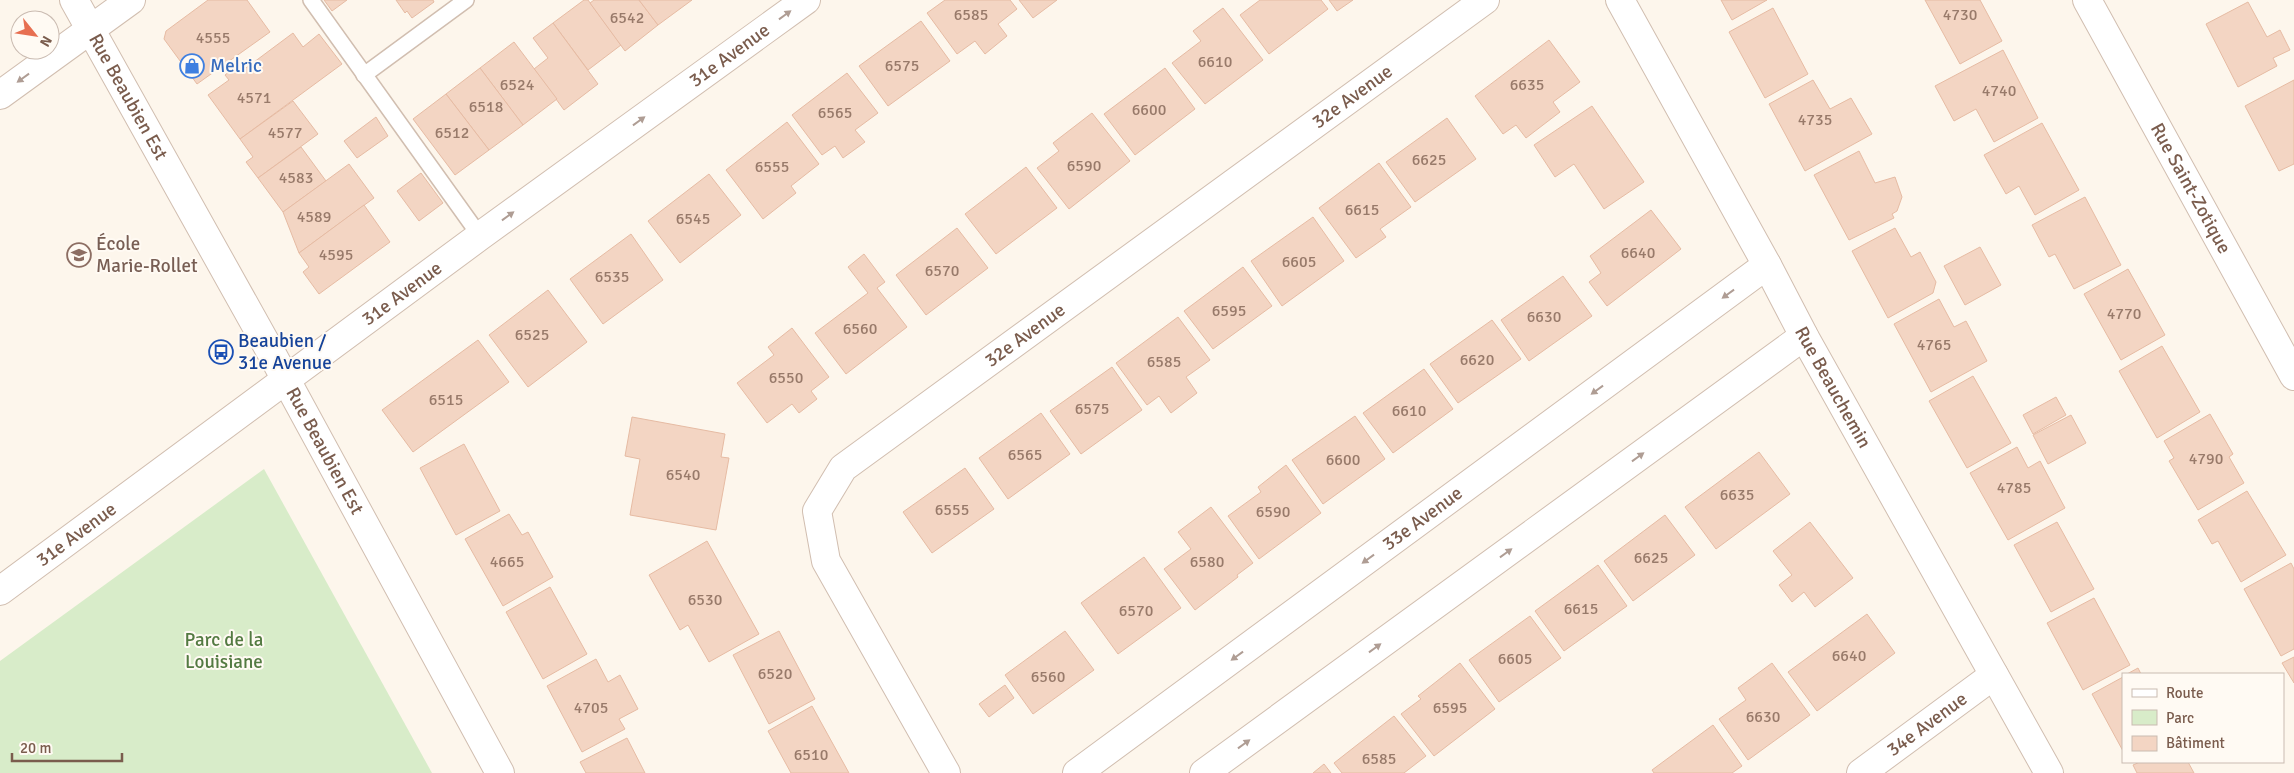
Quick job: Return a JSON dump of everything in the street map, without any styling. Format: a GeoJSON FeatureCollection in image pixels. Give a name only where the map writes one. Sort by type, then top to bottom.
{"type":"FeatureCollection","features":[{"type":"Feature","properties":{"kind":"street","name":"Rue Beaubien Est"},"geometry":{"type":"LineString","coordinates":[[74,0],[286,380],[500,773]]}},
{"type":"Feature","properties":{"kind":"street"},"geometry":{"type":"LineString","coordinates":[[0,95],[131,0]]}},
{"type":"Feature","properties":{"kind":"street","name":"31e Avenue"},"geometry":{"type":"LineString","coordinates":[[0,591],[480,236],[806,0]]}},
{"type":"Feature","properties":{"kind":"street","name":"32e Avenue"},"geometry":{"type":"LineString","coordinates":[[946,773],[826,561],[818,511],[843,468],[1485,0]]}},
{"type":"Feature","properties":{"kind":"street","name":"Rue Beauchemin"},"geometry":{"type":"LineString","coordinates":[[1620,0],[1767,264],[1804,336],[2049,773]]}},
{"type":"Feature","properties":{"kind":"street","name":"Rue Saint-Zotique"},"geometry":{"type":"LineString","coordinates":[[2087,0],[2294,376]]}},
{"type":"Feature","properties":{"kind":"street","name":"33e Avenue"},"geometry":{"type":"LineString","coordinates":[[1078,773],[1767,264]]}},
{"type":"Feature","properties":{"kind":"street"},"geometry":{"type":"LineString","coordinates":[[1204,773],[1804,336]]}},
{"type":"Feature","properties":{"kind":"street","name":"34e Avenue"},"geometry":{"type":"LineString","coordinates":[[1861,773],[1994,675]]}},
{"type":"Feature","properties":{"kind":"lane"},"geometry":{"type":"LineString","coordinates":[[310,0],[480,236]]}},
{"type":"Feature","properties":{"kind":"lane"},"geometry":{"type":"LineString","coordinates":[[364,75],[466,0]]}},
{"type":"Feature","properties":{"kind":"green space","name":"Parc de la Louisiane"},"geometry":{"type":"Polygon","coordinates":[[[264,469],[432,773],[0,773],[0,661],[264,469]]]}},
{"type":"Feature","properties":{"kind":"building"},"geometry":{"type":"Polygon","coordinates":[[[208,0],[247,0],[270,32],[197,84],[164,39],[166,31],[208,0]]]}},
{"type":"Feature","properties":{"kind":"building"},"geometry":{"type":"Polygon","coordinates":[[[324,0],[347,0],[332,11],[324,0]]]}},
{"type":"Feature","properties":{"kind":"building"},"geometry":{"type":"Polygon","coordinates":[[[396,0],[433,0],[434,2],[412,18],[407,11],[405,13],[396,0]]]}},
{"type":"Feature","properties":{"kind":"building"},"geometry":{"type":"Polygon","coordinates":[[[584,0],[588,0],[621,45],[588,70],[553,23],[584,0]]]}},
{"type":"Feature","properties":{"kind":"building"},"geometry":{"type":"Polygon","coordinates":[[[594,0],[639,0],[658,25],[625,51],[590,3],[594,0]]]}},
{"type":"Feature","properties":{"kind":"building"},"geometry":{"type":"Polygon","coordinates":[[[639,0],[692,0],[658,25],[639,0]]]}},
{"type":"Feature","properties":{"kind":"building"},"geometry":{"type":"Polygon","coordinates":[[[945,0],[1010,0],[1017,9],[998,24],[1007,36],[985,54],[975,41],[957,54],[927,13],[945,0]]]}},
{"type":"Feature","properties":{"kind":"building"},"geometry":{"type":"Polygon","coordinates":[[[1019,0],[1057,0],[1033,18],[1019,0]]]}},
{"type":"Feature","properties":{"kind":"building"},"geometry":{"type":"Polygon","coordinates":[[[1260,0],[1321,0],[1328,9],[1269,54],[1240,15],[1260,0]]]}},
{"type":"Feature","properties":{"kind":"building"},"geometry":{"type":"Polygon","coordinates":[[[1329,0],[1353,0],[1337,11],[1329,0]]]}},
{"type":"Feature","properties":{"kind":"building"},"geometry":{"type":"Polygon","coordinates":[[[1721,0],[1767,0],[1732,20],[1721,0]]]}},
{"type":"Feature","properties":{"kind":"building"},"geometry":{"type":"Polygon","coordinates":[[[1925,0],[1980,0],[2002,41],[1960,64],[1925,0]]]}},
{"type":"Feature","properties":{"kind":"building"},"geometry":{"type":"Polygon","coordinates":[[[2248,2],[2267,37],[2280,30],[2290,50],[2273,58],[2277,66],[2238,87],[2206,24],[2248,2]]]}},
{"type":"Feature","properties":{"kind":"building"},"geometry":{"type":"Polygon","coordinates":[[[1223,8],[1263,60],[1205,104],[1172,63],[1201,41],[1193,31],[1223,8]]]}},
{"type":"Feature","properties":{"kind":"building"},"geometry":{"type":"Polygon","coordinates":[[[1773,8],[1808,74],[1765,98],[1729,32],[1773,8]]]}},
{"type":"Feature","properties":{"kind":"building"},"geometry":{"type":"Polygon","coordinates":[[[921,21],[950,61],[888,106],[859,66],[921,21]]]}},
{"type":"Feature","properties":{"kind":"building"},"geometry":{"type":"Polygon","coordinates":[[[553,23],[598,84],[564,110],[534,69],[548,58],[533,38],[553,23]]]}},
{"type":"Feature","properties":{"kind":"building"},"geometry":{"type":"Polygon","coordinates":[[[293,33],[303,47],[319,34],[342,64],[240,139],[208,95],[229,80],[225,75],[238,65],[242,71],[293,33]]]}},
{"type":"Feature","properties":{"kind":"building"},"geometry":{"type":"Polygon","coordinates":[[[1549,40],[1580,82],[1553,102],[1560,112],[1526,138],[1516,125],[1503,134],[1475,96],[1549,40]]]}},
{"type":"Feature","properties":{"kind":"building"},"geometry":{"type":"Polygon","coordinates":[[[514,42],[557,99],[523,125],[480,68],[514,42]]]}},
{"type":"Feature","properties":{"kind":"building"},"geometry":{"type":"Polygon","coordinates":[[[2003,50],[2038,118],[1994,142],[1976,109],[1954,121],[1935,86],[2003,50]]]}},
{"type":"Feature","properties":{"kind":"building"},"geometry":{"type":"Polygon","coordinates":[[[480,68],[523,125],[489,150],[446,94],[480,68]]]}},
{"type":"Feature","properties":{"kind":"building"},"geometry":{"type":"Polygon","coordinates":[[[1165,68],[1195,109],[1135,155],[1104,114],[1165,68]]]}},
{"type":"Feature","properties":{"kind":"building"},"geometry":{"type":"Polygon","coordinates":[[[847,73],[878,113],[855,130],[865,142],[843,158],[835,146],[822,155],[792,115],[847,73]]]}},
{"type":"Feature","properties":{"kind":"building"},"geometry":{"type":"Polygon","coordinates":[[[1813,80],[1830,109],[1851,98],[1872,134],[1805,171],[1769,104],[1813,80]]]}},
{"type":"Feature","properties":{"kind":"building"},"geometry":{"type":"Polygon","coordinates":[[[2294,80],[2294,164],[2279,171],[2245,106],[2294,80]]]}},
{"type":"Feature","properties":{"kind":"building"},"geometry":{"type":"Polygon","coordinates":[[[446,94],[489,150],[455,175],[413,119],[446,94]]]}},
{"type":"Feature","properties":{"kind":"building"},"geometry":{"type":"Polygon","coordinates":[[[293,101],[318,134],[258,178],[246,162],[253,157],[240,139],[293,101]]]}},
{"type":"Feature","properties":{"kind":"building"},"geometry":{"type":"Polygon","coordinates":[[[1592,106],[1644,182],[1604,209],[1574,164],[1555,177],[1534,145],[1592,106]]]}},
{"type":"Feature","properties":{"kind":"building"},"geometry":{"type":"Polygon","coordinates":[[[1092,113],[1130,161],[1069,209],[1037,168],[1059,151],[1053,143],[1092,113]]]}},
{"type":"Feature","properties":{"kind":"building"},"geometry":{"type":"Polygon","coordinates":[[[376,117],[388,136],[357,158],[344,141],[376,117]]]}},
{"type":"Feature","properties":{"kind":"building"},"geometry":{"type":"Polygon","coordinates":[[[1447,118],[1476,159],[1415,202],[1386,162],[1447,118]]]}},
{"type":"Feature","properties":{"kind":"building"},"geometry":{"type":"Polygon","coordinates":[[[787,122],[819,164],[791,186],[796,193],[763,219],[726,170],[787,122]]]}},
{"type":"Feature","properties":{"kind":"building"},"geometry":{"type":"Polygon","coordinates":[[[2042,123],[2079,190],[2035,215],[2019,186],[2006,194],[1984,155],[2042,123]]]}},
{"type":"Feature","properties":{"kind":"building"},"geometry":{"type":"Polygon","coordinates":[[[301,147],[326,181],[283,212],[258,178],[301,147]]]}},
{"type":"Feature","properties":{"kind":"building"},"geometry":{"type":"Polygon","coordinates":[[[1859,151],[1875,183],[1895,177],[1902,197],[1897,211],[1892,214],[1894,218],[1849,240],[1814,175],[1859,151]]]}},
{"type":"Feature","properties":{"kind":"building"},"geometry":{"type":"Polygon","coordinates":[[[1379,163],[1411,207],[1380,229],[1386,237],[1356,258],[1319,208],[1379,163]]]}},
{"type":"Feature","properties":{"kind":"building"},"geometry":{"type":"Polygon","coordinates":[[[349,164],[374,198],[299,253],[283,212],[349,164]]]}},
{"type":"Feature","properties":{"kind":"building"},"geometry":{"type":"Polygon","coordinates":[[[1026,167],[1057,208],[996,254],[965,214],[1026,167]]]}},
{"type":"Feature","properties":{"kind":"building"},"geometry":{"type":"Polygon","coordinates":[[[421,173],[443,203],[419,221],[397,191],[421,173]]]}},
{"type":"Feature","properties":{"kind":"building"},"geometry":{"type":"Polygon","coordinates":[[[709,174],[741,215],[680,263],[648,221],[709,174]]]}},
{"type":"Feature","properties":{"kind":"building"},"geometry":{"type":"Polygon","coordinates":[[[2085,197],[2121,265],[2074,289],[2055,254],[2049,257],[2032,225],[2085,197]]]}},
{"type":"Feature","properties":{"kind":"building"},"geometry":{"type":"Polygon","coordinates":[[[364,205],[390,242],[319,294],[303,272],[309,267],[299,253],[364,205]]]}},
{"type":"Feature","properties":{"kind":"building"},"geometry":{"type":"Polygon","coordinates":[[[1651,210],[1681,249],[1607,306],[1589,282],[1601,273],[1590,256],[1651,210]]]}},
{"type":"Feature","properties":{"kind":"building"},"geometry":{"type":"Polygon","coordinates":[[[1313,217],[1344,261],[1282,306],[1251,261],[1313,217]]]}},
{"type":"Feature","properties":{"kind":"building"},"geometry":{"type":"Polygon","coordinates":[[[957,228],[988,268],[926,315],[896,275],[957,228]]]}},
{"type":"Feature","properties":{"kind":"building"},"geometry":{"type":"Polygon","coordinates":[[[1895,228],[1911,257],[1920,252],[1936,282],[1933,293],[1888,318],[1852,251],[1895,228]]]}},
{"type":"Feature","properties":{"kind":"building"},"geometry":{"type":"Polygon","coordinates":[[[631,234],[663,280],[603,324],[570,279],[631,234]]]}},
{"type":"Feature","properties":{"kind":"building"},"geometry":{"type":"Polygon","coordinates":[[[1980,247],[2001,285],[1965,305],[1944,266],[1980,247]]]}},
{"type":"Feature","properties":{"kind":"building"},"geometry":{"type":"Polygon","coordinates":[[[864,254],[885,282],[877,288],[907,327],[846,374],[815,333],[868,293],[848,267],[864,254]]]}},
{"type":"Feature","properties":{"kind":"building"},"geometry":{"type":"Polygon","coordinates":[[[1243,267],[1272,306],[1213,349],[1184,311],[1243,267]]]}},
{"type":"Feature","properties":{"kind":"building"},"geometry":{"type":"Polygon","coordinates":[[[2128,269],[2165,335],[2121,360],[2084,294],[2128,269]]]}},
{"type":"Feature","properties":{"kind":"building"},"geometry":{"type":"Polygon","coordinates":[[[1563,276],[1592,316],[1529,361],[1501,320],[1563,276]]]}},
{"type":"Feature","properties":{"kind":"building"},"geometry":{"type":"Polygon","coordinates":[[[548,290],[587,342],[528,387],[489,335],[548,290]]]}},
{"type":"Feature","properties":{"kind":"building"},"geometry":{"type":"Polygon","coordinates":[[[1939,299],[1954,327],[1966,321],[1987,361],[1931,392],[1894,324],[1939,299]]]}},
{"type":"Feature","properties":{"kind":"building"},"geometry":{"type":"Polygon","coordinates":[[[1178,317],[1210,360],[1186,377],[1197,393],[1171,413],[1159,396],[1147,405],[1116,363],[1178,317]]]}},
{"type":"Feature","properties":{"kind":"building"},"geometry":{"type":"Polygon","coordinates":[[[1492,320],[1521,359],[1458,403],[1430,364],[1492,320]]]}},
{"type":"Feature","properties":{"kind":"building"},"geometry":{"type":"Polygon","coordinates":[[[792,328],[829,377],[811,391],[817,399],[799,413],[792,404],[767,423],[737,383],[774,355],[768,347],[792,328]]]}},
{"type":"Feature","properties":{"kind":"building"},"geometry":{"type":"Polygon","coordinates":[[[478,340],[509,382],[413,452],[382,410],[478,340]]]}},
{"type":"Feature","properties":{"kind":"building"},"geometry":{"type":"Polygon","coordinates":[[[2162,346],[2200,412],[2157,438],[2119,371],[2162,346]]]}},
{"type":"Feature","properties":{"kind":"building"},"geometry":{"type":"Polygon","coordinates":[[[1112,367],[1142,410],[1081,454],[1050,411],[1112,367]]]}},
{"type":"Feature","properties":{"kind":"building"},"geometry":{"type":"Polygon","coordinates":[[[1424,369],[1453,409],[1393,453],[1363,413],[1424,369]]]}},
{"type":"Feature","properties":{"kind":"building"},"geometry":{"type":"Polygon","coordinates":[[[1973,376],[2011,443],[1967,468],[1929,401],[1973,376]]]}},
{"type":"Feature","properties":{"kind":"building"},"geometry":{"type":"Polygon","coordinates":[[[2056,397],[2066,415],[2033,434],[2023,415],[2056,397]]]}},
{"type":"Feature","properties":{"kind":"building"},"geometry":{"type":"Polygon","coordinates":[[[1041,413],[1070,454],[1008,499],[979,458],[1041,413]]]}},
{"type":"Feature","properties":{"kind":"building"},"geometry":{"type":"Polygon","coordinates":[[[2210,414],[2233,454],[2229,457],[2244,483],[2198,510],[2169,461],[2174,458],[2164,441],[2210,414]]]}},
{"type":"Feature","properties":{"kind":"building"},"geometry":{"type":"Polygon","coordinates":[[[2071,415],[2086,443],[2048,464],[2033,435],[2071,415]]]}},
{"type":"Feature","properties":{"kind":"building"},"geometry":{"type":"Polygon","coordinates":[[[1355,416],[1385,459],[1323,504],[1292,460],[1355,416]]]}},
{"type":"Feature","properties":{"kind":"building"},"geometry":{"type":"Polygon","coordinates":[[[632,417],[725,434],[721,457],[729,458],[716,530],[630,515],[640,459],[625,456],[632,417]]]}},
{"type":"Feature","properties":{"kind":"building"},"geometry":{"type":"Polygon","coordinates":[[[464,444],[500,511],[456,535],[420,468],[464,444]]]}},
{"type":"Feature","properties":{"kind":"building"},"geometry":{"type":"Polygon","coordinates":[[[2017,447],[2028,468],[2040,461],[2065,508],[2008,540],[1970,473],[2017,447]]]}},
{"type":"Feature","properties":{"kind":"building"},"geometry":{"type":"Polygon","coordinates":[[[1759,452],[1790,494],[1716,549],[1685,507],[1759,452]]]}},
{"type":"Feature","properties":{"kind":"building"},"geometry":{"type":"Polygon","coordinates":[[[1286,465],[1321,513],[1259,559],[1228,516],[1261,492],[1258,487],[1286,465]]]}},
{"type":"Feature","properties":{"kind":"building"},"geometry":{"type":"Polygon","coordinates":[[[965,468],[994,509],[932,553],[903,512],[965,468]]]}},
{"type":"Feature","properties":{"kind":"building"},"geometry":{"type":"Polygon","coordinates":[[[2247,491],[2286,555],[2241,582],[2218,541],[2212,544],[2198,520],[2247,491]]]}},
{"type":"Feature","properties":{"kind":"building"},"geometry":{"type":"Polygon","coordinates":[[[1211,507],[1253,563],[1195,610],[1164,569],[1191,549],[1178,532],[1211,507]]]}},
{"type":"Feature","properties":{"kind":"building"},"geometry":{"type":"Polygon","coordinates":[[[509,514],[522,535],[528,532],[553,577],[503,606],[465,539],[509,514]]]}},
{"type":"Feature","properties":{"kind":"building"},"geometry":{"type":"Polygon","coordinates":[[[1665,515],[1695,555],[1633,601],[1604,561],[1665,515]]]}},
{"type":"Feature","properties":{"kind":"building"},"geometry":{"type":"Polygon","coordinates":[[[1810,522],[1853,578],[1815,607],[1804,592],[1792,602],[1779,585],[1792,575],[1773,551],[1810,522]]]}},
{"type":"Feature","properties":{"kind":"building"},"geometry":{"type":"Polygon","coordinates":[[[2057,522],[2094,589],[2051,612],[2014,545],[2057,522]]]}},
{"type":"Feature","properties":{"kind":"building"},"geometry":{"type":"Polygon","coordinates":[[[707,541],[759,634],[709,662],[688,625],[680,630],[649,575],[707,541]]]}},
{"type":"Feature","properties":{"kind":"building"},"geometry":{"type":"Polygon","coordinates":[[[1144,557],[1181,608],[1118,654],[1081,603],[1144,557]]]}},
{"type":"Feature","properties":{"kind":"building"},"geometry":{"type":"Polygon","coordinates":[[[2291,563],[2294,569],[2294,649],[2281,656],[2244,589],[2291,563]]]}},
{"type":"Feature","properties":{"kind":"building"},"geometry":{"type":"Polygon","coordinates":[[[1598,565],[1627,606],[1564,651],[1535,611],[1598,565]]]}},
{"type":"Feature","properties":{"kind":"building"},"geometry":{"type":"Polygon","coordinates":[[[550,587],[587,654],[543,679],[506,612],[550,587]]]}},
{"type":"Feature","properties":{"kind":"building"},"geometry":{"type":"Polygon","coordinates":[[[2094,598],[2130,665],[2083,690],[2047,623],[2094,598]]]}},
{"type":"Feature","properties":{"kind":"building"},"geometry":{"type":"Polygon","coordinates":[[[1867,614],[1895,653],[1817,711],[1788,672],[1867,614]]]}},
{"type":"Feature","properties":{"kind":"building"},"geometry":{"type":"Polygon","coordinates":[[[1530,616],[1561,658],[1499,702],[1469,660],[1530,616]]]}},
{"type":"Feature","properties":{"kind":"building"},"geometry":{"type":"Polygon","coordinates":[[[779,631],[815,699],[769,724],[733,655],[779,631]]]}},
{"type":"Feature","properties":{"kind":"building"},"geometry":{"type":"Polygon","coordinates":[[[1065,631],[1094,670],[1033,714],[1005,675],[1065,631]]]}},
{"type":"Feature","properties":{"kind":"building"},"geometry":{"type":"Polygon","coordinates":[[[2294,657],[2294,683],[2282,663],[2294,657]]]}},
{"type":"Feature","properties":{"kind":"building"},"geometry":{"type":"Polygon","coordinates":[[[596,659],[608,682],[620,675],[638,709],[619,719],[625,729],[582,752],[547,686],[596,659]]]}},
{"type":"Feature","properties":{"kind":"building"},"geometry":{"type":"Polygon","coordinates":[[[1460,663],[1495,709],[1434,756],[1401,714],[1421,699],[1418,696],[1460,663]]]}},
{"type":"Feature","properties":{"kind":"building"},"geometry":{"type":"Polygon","coordinates":[[[1772,663],[1810,715],[1748,760],[1719,719],[1746,700],[1738,688],[1772,663]]]}},
{"type":"Feature","properties":{"kind":"building"},"geometry":{"type":"Polygon","coordinates":[[[2138,668],[2140,673],[2129,673],[2138,668]]]}},
{"type":"Feature","properties":{"kind":"building"},"geometry":{"type":"Polygon","coordinates":[[[2122,678],[2122,749],[2092,694],[2122,678]]]}},
{"type":"Feature","properties":{"kind":"building"},"geometry":{"type":"Polygon","coordinates":[[[1005,685],[1014,698],[989,717],[979,704],[1005,685]]]}},
{"type":"Feature","properties":{"kind":"building"},"geometry":{"type":"Polygon","coordinates":[[[812,706],[849,773],[791,773],[768,731],[812,706]]]}},
{"type":"Feature","properties":{"kind":"building"},"geometry":{"type":"Polygon","coordinates":[[[1394,716],[1426,756],[1404,773],[1342,773],[1334,763],[1394,716]]]}},
{"type":"Feature","properties":{"kind":"building"},"geometry":{"type":"Polygon","coordinates":[[[1713,725],[1742,766],[1732,773],[1654,773],[1652,770],[1713,725]]]}},
{"type":"Feature","properties":{"kind":"building"},"geometry":{"type":"Polygon","coordinates":[[[627,738],[645,773],[586,773],[580,762],[627,738]]]}},
{"type":"Feature","properties":{"kind":"building"},"geometry":{"type":"Polygon","coordinates":[[[2138,763],[2189,763],[2194,773],[2137,773],[2133,765],[2138,763]]]}},
{"type":"Feature","properties":{"kind":"building"},"geometry":{"type":"Polygon","coordinates":[[[1324,764],[1331,773],[1313,773],[1324,764]]]}},
{"type":"Feature","properties":{"kind":"place","name":"Melric"},"geometry":{"type":"Point","coordinates":[192,66]}},
{"type":"Feature","properties":{"kind":"place","name":"École Marie-Rollet"},"geometry":{"type":"Point","coordinates":[79,255]}},
{"type":"Feature","properties":{"kind":"place","name":"Beaubien / 31e Avenue"},"geometry":{"type":"Point","coordinates":[221,352]}}]}
